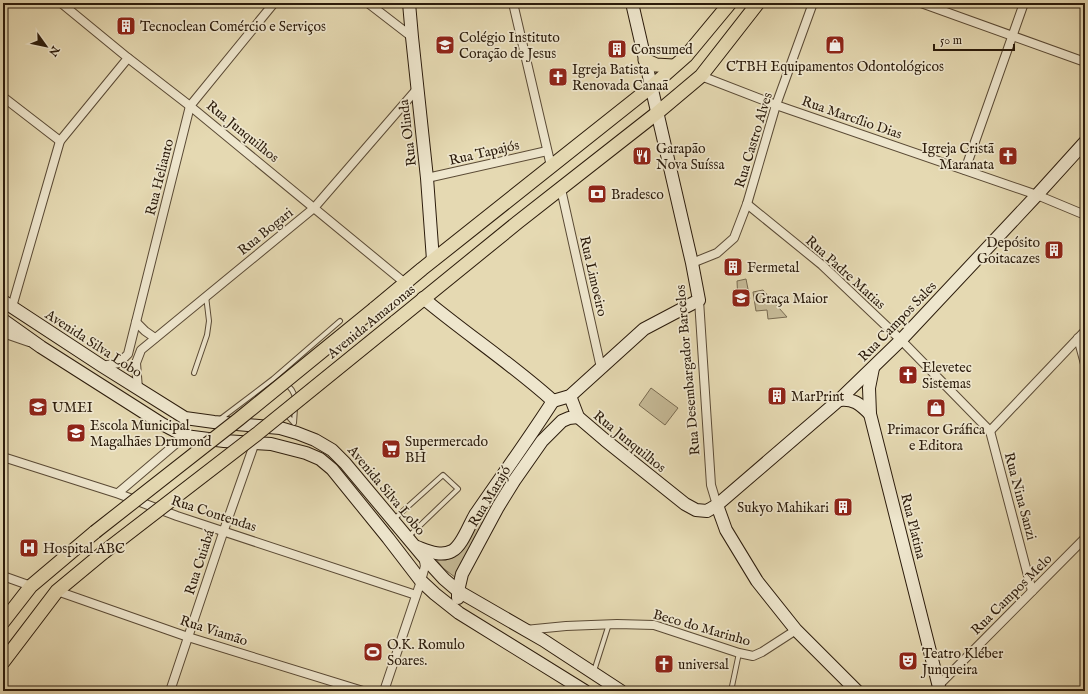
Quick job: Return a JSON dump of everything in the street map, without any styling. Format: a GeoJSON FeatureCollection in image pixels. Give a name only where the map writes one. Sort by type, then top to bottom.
{"type":"FeatureCollection","features":[{"type":"Feature","properties":{"kind":"main road","name":"Avenida Amazonas"},"geometry":{"type":"LineString","coordinates":[[3,622],[31,586],[95,532],[239,419],[433,260],[651,86],[686,56],[730,3]]}},
{"type":"Feature","properties":{"kind":"main road","name":"Avenida Amazonas"},"geometry":{"type":"LineString","coordinates":[[3,662],[57,591],[104,552],[257,434],[423,298],[657,113],[701,76],[758,3]]}},
{"type":"Feature","properties":{"kind":"main road"},"geometry":{"type":"LineString","coordinates":[[645,60],[656,65],[673,66]]}},
{"type":"Feature","properties":{"kind":"street","name":"Rua Helianto"},"geometry":{"type":"LineString","coordinates":[[102,366],[119,363],[128,354],[190,106],[274,3]]}},
{"type":"Feature","properties":{"kind":"street"},"geometry":{"type":"LineString","coordinates":[[368,3],[412,37]]}},
{"type":"Feature","properties":{"kind":"street","name":"Rua Olinda"},"geometry":{"type":"LineString","coordinates":[[409,3],[427,178],[433,260]]}},
{"type":"Feature","properties":{"kind":"street"},"geometry":{"type":"LineString","coordinates":[[513,3],[551,166]]}},
{"type":"Feature","properties":{"kind":"street","name":"Rua Desembargador Barcelos"},"geometry":{"type":"LineString","coordinates":[[632,3],[692,263],[699,300],[711,485],[717,505],[726,530],[757,581],[796,630],[857,691]]}},
{"type":"Feature","properties":{"kind":"street","name":"Rua Castro Alves"},"geometry":{"type":"LineString","coordinates":[[692,263],[717,253],[734,238],[747,204],[776,105],[813,3]]}},
{"type":"Feature","properties":{"kind":"street"},"geometry":{"type":"LineString","coordinates":[[921,3],[1085,62]]}},
{"type":"Feature","properties":{"kind":"street"},"geometry":{"type":"LineString","coordinates":[[965,170],[1024,3]]}},
{"type":"Feature","properties":{"kind":"street","name":"Rua Junquilhos"},"geometry":{"type":"LineString","coordinates":[[65,4],[128,58],[190,106],[405,283]]}},
{"type":"Feature","properties":{"kind":"street"},"geometry":{"type":"LineString","coordinates":[[6,308],[60,141],[128,58]]}},
{"type":"Feature","properties":{"kind":"street","name":"Rua Marcílio Dias"},"geometry":{"type":"LineString","coordinates":[[701,76],[776,105],[1038,195],[1085,215]]}},
{"type":"Feature","properties":{"kind":"street","name":"Rua Bogari"},"geometry":{"type":"LineString","coordinates":[[138,389],[136,363],[140,350],[314,208],[417,89]]}},
{"type":"Feature","properties":{"kind":"street"},"geometry":{"type":"LineString","coordinates":[[3,97],[60,141]]}},
{"type":"Feature","properties":{"kind":"street","name":"Rua Campos Sales"},"geometry":{"type":"LineString","coordinates":[[717,505],[839,400],[873,368],[1038,195],[1085,142]]}},
{"type":"Feature","properties":{"kind":"street","name":"Rua Tapajós"},"geometry":{"type":"LineString","coordinates":[[427,178],[547,151]]}},
{"type":"Feature","properties":{"kind":"street","name":"Rua Limoeiro"},"geometry":{"type":"LineString","coordinates":[[561,189],[601,368]]}},
{"type":"Feature","properties":{"kind":"street","name":"Rua Padre Matias"},"geometry":{"type":"LineString","coordinates":[[747,204],[822,265],[901,340],[990,431]]}},
{"type":"Feature","properties":{"kind":"street"},"geometry":{"type":"LineString","coordinates":[[423,298],[537,386],[553,401],[570,396],[644,329],[699,300]]}},
{"type":"Feature","properties":{"kind":"street","name":"Avenida Silva Lobo"},"geometry":{"type":"LineString","coordinates":[[6,308],[184,418],[280,428],[315,440],[332,450],[345,463],[422,555],[444,579],[458,591],[543,640],[621,691]]}},
{"type":"Feature","properties":{"kind":"street","name":"Avenida Silva Lobo"},"geometry":{"type":"LineString","coordinates":[[3,320],[41,347],[162,424],[185,436],[224,441],[271,444],[306,453],[320,460],[332,469],[421,581],[458,612],[585,691]]}},
{"type":"Feature","properties":{"kind":"street"},"geometry":{"type":"LineString","coordinates":[[136,322],[155,338]]}},
{"type":"Feature","properties":{"kind":"street"},"geometry":{"type":"LineString","coordinates":[[990,431],[1085,331]]}},
{"type":"Feature","properties":{"kind":"street"},"geometry":{"type":"LineString","coordinates":[[3,333],[41,347]]}},
{"type":"Feature","properties":{"kind":"street"},"geometry":{"type":"LineString","coordinates":[[1078,338],[1085,364]]}},
{"type":"Feature","properties":{"kind":"street","name":"Rua Platina"},"geometry":{"type":"LineString","coordinates":[[873,368],[869,388],[870,414],[940,688]]}},
{"type":"Feature","properties":{"kind":"street","name":"Rua Junquilhos"},"geometry":{"type":"LineString","coordinates":[[570,396],[578,417],[685,504],[696,510],[707,511],[717,505]]}},
{"type":"Feature","properties":{"kind":"street"},"geometry":{"type":"LineString","coordinates":[[839,400],[847,398],[854,401],[870,414]]}},
{"type":"Feature","properties":{"kind":"street","name":"Rua Marajó"},"geometry":{"type":"LineString","coordinates":[[411,542],[433,553],[446,554],[454,551],[472,520],[553,401]]}},
{"type":"Feature","properties":{"kind":"street","name":"Rua Marajó"},"geometry":{"type":"LineString","coordinates":[[458,612],[458,591],[462,574],[498,507],[514,481],[542,441],[562,421],[569,418],[578,417]]}},
{"type":"Feature","properties":{"kind":"street","name":"Rua Nina Sanzi"},"geometry":{"type":"LineString","coordinates":[[990,431],[1032,591]]}},
{"type":"Feature","properties":{"kind":"street"},"geometry":{"type":"LineString","coordinates":[[118,493],[185,436]]}},
{"type":"Feature","properties":{"kind":"street","name":"Rua Cuiabá"},"geometry":{"type":"LineString","coordinates":[[170,691],[255,442]]}},
{"type":"Feature","properties":{"kind":"street","name":"Rua Contendas"},"geometry":{"type":"LineString","coordinates":[[3,457],[118,493],[174,515],[224,530],[416,595]]}},
{"type":"Feature","properties":{"kind":"street"},"geometry":{"type":"LineString","coordinates":[[472,520],[514,481]]}},
{"type":"Feature","properties":{"kind":"street","name":"Rua Campos Melo"},"geometry":{"type":"LineString","coordinates":[[940,688],[1032,591],[1085,538]]}},
{"type":"Feature","properties":{"kind":"street"},"geometry":{"type":"LineString","coordinates":[[384,691],[421,581],[425,566],[422,555]]}},
{"type":"Feature","properties":{"kind":"street"},"geometry":{"type":"LineString","coordinates":[[3,576],[31,586]]}},
{"type":"Feature","properties":{"kind":"street","name":"Rua Viamão"},"geometry":{"type":"LineString","coordinates":[[57,591],[188,636],[364,691]]}},
{"type":"Feature","properties":{"kind":"street","name":"Beco do Marinho"},"geometry":{"type":"LineString","coordinates":[[524,630],[547,627],[609,624],[654,625],[739,653],[753,656],[762,652],[796,630]]}},
{"type":"Feature","properties":{"kind":"street"},"geometry":{"type":"LineString","coordinates":[[543,640],[540,632],[547,627]]}},
{"type":"Feature","properties":{"kind":"street"},"geometry":{"type":"LineString","coordinates":[[1085,652],[1085,680]]}},
{"type":"Feature","properties":{"kind":"lane"},"geometry":{"type":"LineString","coordinates":[[194,373],[207,335],[209,321],[206,296]]}},
{"type":"Feature","properties":{"kind":"lane","name":"Avenida Amazonas"},"geometry":{"type":"LineString","coordinates":[[216,422],[273,379],[340,322]]}},
{"type":"Feature","properties":{"kind":"lane"},"geometry":{"type":"LineString","coordinates":[[273,379],[288,385],[295,395],[294,423],[286,413],[276,420],[275,425],[280,428]]}},
{"type":"Feature","properties":{"kind":"lane"},"geometry":{"type":"LineString","coordinates":[[393,520],[443,475],[458,489],[411,542]]}},
{"type":"Feature","properties":{"kind":"lane"},"geometry":{"type":"LineString","coordinates":[[594,673],[609,624]]}},
{"type":"Feature","properties":{"kind":"lane"},"geometry":{"type":"LineString","coordinates":[[731,691],[739,653]]}},
{"type":"Feature","properties":{"kind":"shaded area"},"geometry":{"type":"Polygon","coordinates":[[[746,279],[750,299],[738,302],[737,281],[746,279]]]}},
{"type":"Feature","properties":{"kind":"shaded area"},"geometry":{"type":"Polygon","coordinates":[[[763,290],[787,317],[768,319],[767,310],[756,311],[753,292],[763,290]]]}},
{"type":"Feature","properties":{"kind":"shaded area"},"geometry":{"type":"Polygon","coordinates":[[[651,388],[678,408],[665,425],[639,405],[651,388]]]}},
{"type":"Feature","properties":{"kind":"shaded area"},"geometry":{"type":"Polygon","coordinates":[[[489,512],[456,578],[443,568],[435,558],[470,535],[479,520],[489,512]]]}},
{"type":"Feature","properties":{"kind":"place","name":"Tecnoclean Comércio e Serviços"},"geometry":{"type":"Point","coordinates":[126,26]}},
{"type":"Feature","properties":{"kind":"place","name":"Colégio Instituto Coração de Jesus"},"geometry":{"type":"Point","coordinates":[445,45]}},
{"type":"Feature","properties":{"kind":"place","name":"CTBH Equipamentos Odontológicos"},"geometry":{"type":"Point","coordinates":[835,45]}},
{"type":"Feature","properties":{"kind":"place","name":"Consumed"},"geometry":{"type":"Point","coordinates":[617,49]}},
{"type":"Feature","properties":{"kind":"place","name":"Igreja Batista Renovada Canaã"},"geometry":{"type":"Point","coordinates":[558,77]}},
{"type":"Feature","properties":{"kind":"place","name":"Garapão Nova Suíssa"},"geometry":{"type":"Point","coordinates":[642,156]}},
{"type":"Feature","properties":{"kind":"place","name":"Igreja Cristã Maranata"},"geometry":{"type":"Point","coordinates":[1008,156]}},
{"type":"Feature","properties":{"kind":"place","name":"Bradesco"},"geometry":{"type":"Point","coordinates":[597,194]}},
{"type":"Feature","properties":{"kind":"place","name":"Depósito Goitacazes"},"geometry":{"type":"Point","coordinates":[1054,250]}},
{"type":"Feature","properties":{"kind":"place","name":"Fermetal"},"geometry":{"type":"Point","coordinates":[733,267]}},
{"type":"Feature","properties":{"kind":"place","name":"Graça Maior"},"geometry":{"type":"Point","coordinates":[741,298]}},
{"type":"Feature","properties":{"kind":"place","name":"Elevetec Sistemas"},"geometry":{"type":"Point","coordinates":[908,375]}},
{"type":"Feature","properties":{"kind":"place","name":"MarPrint"},"geometry":{"type":"Point","coordinates":[777,396]}},
{"type":"Feature","properties":{"kind":"place","name":"UMEI"},"geometry":{"type":"Point","coordinates":[38,407]}},
{"type":"Feature","properties":{"kind":"place","name":"Primacor Gráfica e Editora"},"geometry":{"type":"Point","coordinates":[936,408]}},
{"type":"Feature","properties":{"kind":"place","name":"Escola Municipal Magalhães Drumond"},"geometry":{"type":"Point","coordinates":[76,433]}},
{"type":"Feature","properties":{"kind":"place","name":"Supermercado BH"},"geometry":{"type":"Point","coordinates":[391,449]}},
{"type":"Feature","properties":{"kind":"place","name":"Sukyo Mahikari"},"geometry":{"type":"Point","coordinates":[843,507]}},
{"type":"Feature","properties":{"kind":"place","name":"Hospital ABC"},"geometry":{"type":"Point","coordinates":[29,548]}},
{"type":"Feature","properties":{"kind":"place","name":"O.K. Romulo Soares."},"geometry":{"type":"Point","coordinates":[373,652]}},
{"type":"Feature","properties":{"kind":"place","name":"Teatro Kléber Junqueira"},"geometry":{"type":"Point","coordinates":[908,661]}},
{"type":"Feature","properties":{"kind":"place","name":"universal"},"geometry":{"type":"Point","coordinates":[664,664]}}]}
